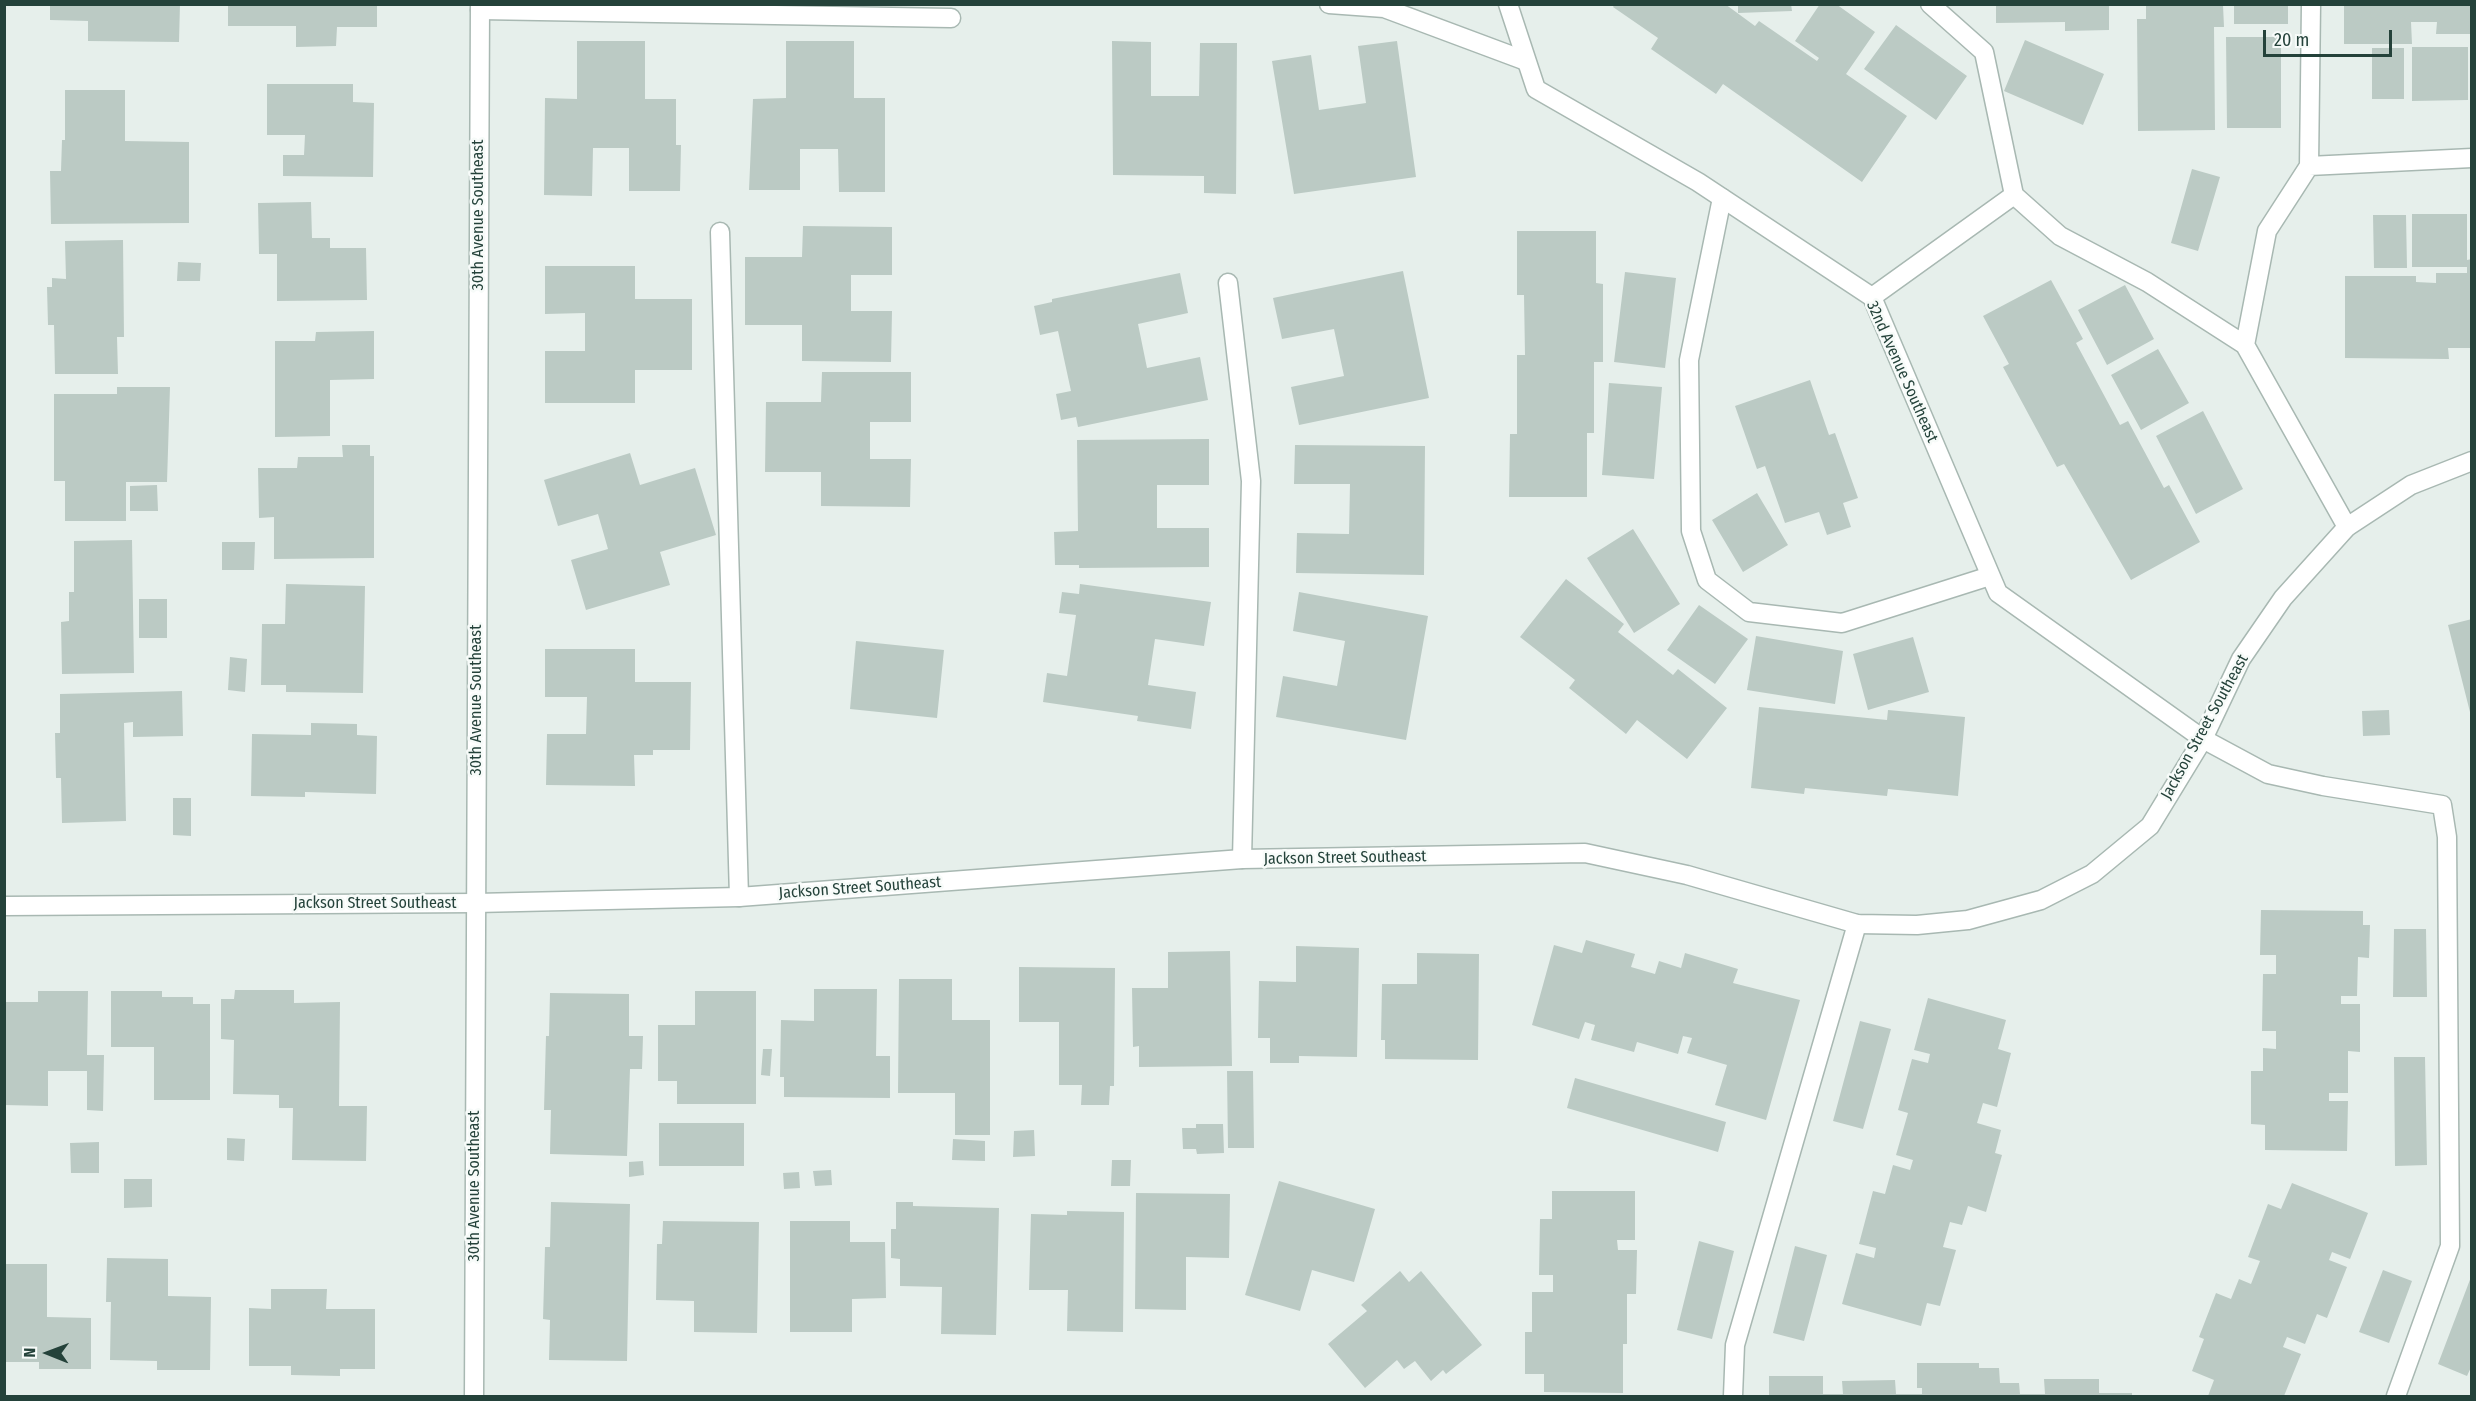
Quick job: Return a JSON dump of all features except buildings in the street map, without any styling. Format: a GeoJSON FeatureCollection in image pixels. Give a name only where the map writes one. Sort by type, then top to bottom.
{"type":"FeatureCollection","features":[{"type":"Feature","properties":{"kind":"street"},"geometry":{"type":"LineString","coordinates":[[1329,4],[1384,8],[1526,61]]}},
{"type":"Feature","properties":{"kind":"street","name":"32nd Avenue Southeast"},"geometry":{"type":"LineString","coordinates":[[1508,4],[1536,89],[1722,198],[1872,297],[1998,593],[2203,738],[2268,774],[2323,786],[2442,805],[2447,837],[2450,1246],[2396,1396]]}},
{"type":"Feature","properties":{"kind":"street"},"geometry":{"type":"LineString","coordinates":[[1930,4],[1984,52],[2014,195],[2060,236],[2147,282],[2245,345],[2347,528]]}},
{"type":"Feature","properties":{"kind":"street"},"geometry":{"type":"LineString","coordinates":[[2245,345],[2267,231],[2309,166],[2311,4]]}},
{"type":"Feature","properties":{"kind":"street"},"geometry":{"type":"LineString","coordinates":[[480,8],[951,18]]}},
{"type":"Feature","properties":{"kind":"street","name":"30th Avenue Southeast"},"geometry":{"type":"LineString","coordinates":[[474,1396],[480,8]]}},
{"type":"Feature","properties":{"kind":"street"},"geometry":{"type":"LineString","coordinates":[[2309,166],[2472,158]]}},
{"type":"Feature","properties":{"kind":"street"},"geometry":{"type":"LineString","coordinates":[[1872,297],[2014,195]]}},
{"type":"Feature","properties":{"kind":"street"},"geometry":{"type":"LineString","coordinates":[[1722,198],[1689,360],[1691,531],[1707,580],[1749,612],[1842,623],[1990,576]]}},
{"type":"Feature","properties":{"kind":"street"},"geometry":{"type":"LineString","coordinates":[[720,232],[739,897]]}},
{"type":"Feature","properties":{"kind":"street"},"geometry":{"type":"LineString","coordinates":[[1228,283],[1251,481],[1242,860]]}},
{"type":"Feature","properties":{"kind":"street","name":"Jackson Street Southeast"},"geometry":{"type":"LineString","coordinates":[[4,906],[476,903],[739,897],[1242,860],[1585,853],[1687,875],[1857,924],[1917,925],[1968,920],[2041,900],[2092,874],[2150,826],[2203,738],[2241,659],[2277,606],[2347,528],[2411,485],[2472,461]]}},
{"type":"Feature","properties":{"kind":"street"},"geometry":{"type":"LineString","coordinates":[[1733,1396],[1735,1345],[1857,924]]}}]}
